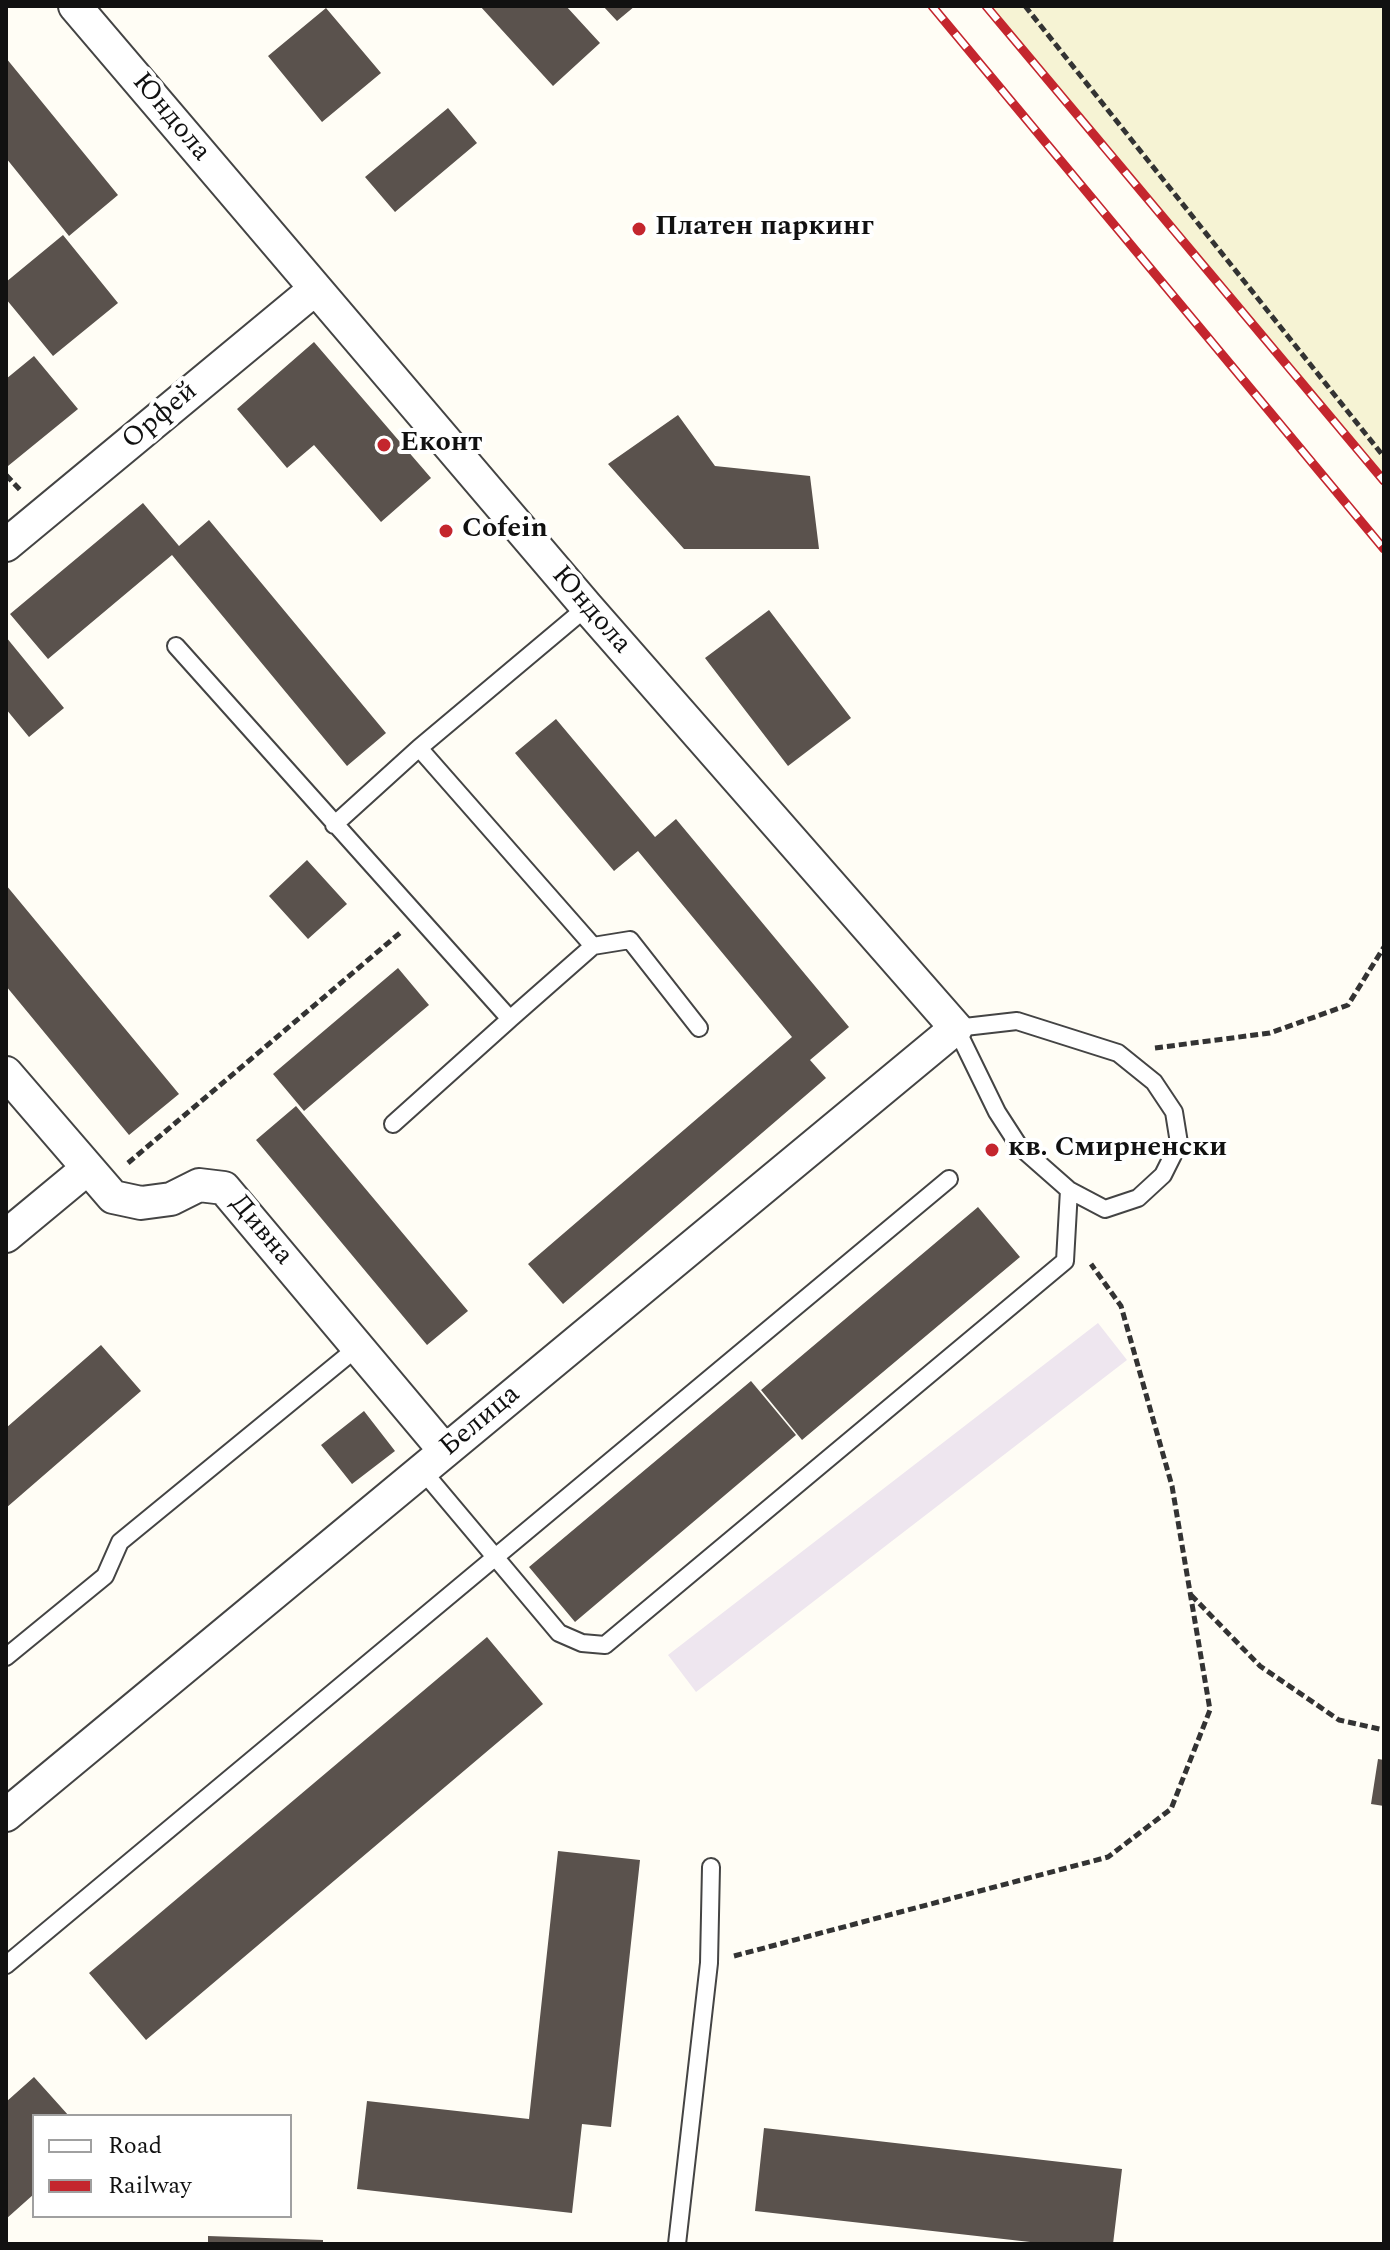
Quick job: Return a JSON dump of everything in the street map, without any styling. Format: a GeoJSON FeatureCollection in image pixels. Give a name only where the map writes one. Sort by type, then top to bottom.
{"type":"FeatureCollection","features":[{"type":"Feature","properties":{"kind":"street","name":"Юндола"},"geometry":{"type":"LineString","coordinates":[[75,6],[587,607],[956,1028]]}},
{"type":"Feature","properties":{"kind":"street","name":"Орфей"},"geometry":{"type":"LineString","coordinates":[[6,545],[315,289]]}},
{"type":"Feature","properties":{"kind":"street","name":"Белица"},"geometry":{"type":"LineString","coordinates":[[6,1815],[956,1028]]}},
{"type":"Feature","properties":{"kind":"street","name":"Дивна"},"geometry":{"type":"LineString","coordinates":[[6,1073],[113,1197],[141,1203],[171,1199],[199,1185],[224,1188],[358,1347],[433,1461]]}},
{"type":"Feature","properties":{"kind":"street"},"geometry":{"type":"LineString","coordinates":[[6,1236],[95,1176]]}},
{"type":"Feature","properties":{"kind":"lane"},"geometry":{"type":"LineString","coordinates":[[334,825],[419,748],[587,607]]}},
{"type":"Feature","properties":{"kind":"lane"},"geometry":{"type":"LineString","coordinates":[[176,646],[510,1019]]}},
{"type":"Feature","properties":{"kind":"lane"},"geometry":{"type":"LineString","coordinates":[[419,748],[593,946]]}},
{"type":"Feature","properties":{"kind":"lane"},"geometry":{"type":"LineString","coordinates":[[393,1124],[593,946],[630,940],[699,1028]]}},
{"type":"Feature","properties":{"kind":"lane"},"geometry":{"type":"LineString","coordinates":[[1017,1021],[1118,1053],[1154,1082],[1174,1112],[1179,1143],[1163,1175],[1138,1198],[1105,1209],[1069,1190],[1019,1146],[997,1112],[956,1028],[1017,1021]]}},
{"type":"Feature","properties":{"kind":"lane"},"geometry":{"type":"LineString","coordinates":[[6,1965],[949,1179]]}},
{"type":"Feature","properties":{"kind":"lane"},"geometry":{"type":"LineString","coordinates":[[433,1461],[496,1557],[559,1633],[582,1643],[605,1645],[1065,1261],[1069,1190]]}},
{"type":"Feature","properties":{"kind":"lane"},"geometry":{"type":"LineString","coordinates":[[6,1657],[105,1576],[120,1542],[358,1347]]}},
{"type":"Feature","properties":{"kind":"lane"},"geometry":{"type":"LineString","coordinates":[[677,2244],[709,1963],[711,1867]]}},
{"type":"Feature","properties":{"kind":"path"},"geometry":{"type":"LineString","coordinates":[[1025,6],[1384,457]]}},
{"type":"Feature","properties":{"kind":"path"},"geometry":{"type":"LineString","coordinates":[[95,1176],[418,918]]}},
{"type":"Feature","properties":{"kind":"path"},"geometry":{"type":"LineString","coordinates":[[1118,1053],[1270,1033],[1348,1005],[1384,947]]}},
{"type":"Feature","properties":{"kind":"path"},"geometry":{"type":"LineString","coordinates":[[709,1963],[1108,1857],[1171,1809],[1210,1710],[1172,1486],[1121,1306],[1066,1231]]}},
{"type":"Feature","properties":{"kind":"path"},"geometry":{"type":"LineString","coordinates":[[1190,1594],[1260,1666],[1339,1720],[1384,1730]]}},
{"type":"Feature","properties":{"kind":"shaded area"},"geometry":{"type":"Polygon","coordinates":[[[987,6],[1384,6],[1384,481],[987,6]]]}},
{"type":"Feature","properties":{"kind":"shaded area"},"geometry":{"type":"Polygon","coordinates":[[[1098,1323],[1127,1360],[696,1692],[668,1655],[1098,1323]]]}},
{"type":"Feature","properties":{"kind":"building"},"geometry":{"type":"Polygon","coordinates":[[[480,6],[566,6],[600,43],[553,86],[480,6]]]}},
{"type":"Feature","properties":{"kind":"building"},"geometry":{"type":"Polygon","coordinates":[[[603,6],[635,6],[617,21],[603,6]]]}},
{"type":"Feature","properties":{"kind":"building"},"geometry":{"type":"Polygon","coordinates":[[[326,8],[381,73],[322,122],[268,56],[326,8]]]}},
{"type":"Feature","properties":{"kind":"building"},"geometry":{"type":"Polygon","coordinates":[[[6,58],[118,195],[69,236],[6,158],[6,58]]]}},
{"type":"Feature","properties":{"kind":"building"},"geometry":{"type":"Polygon","coordinates":[[[448,108],[477,143],[395,212],[365,177],[448,108]]]}},
{"type":"Feature","properties":{"kind":"building"},"geometry":{"type":"Polygon","coordinates":[[[63,235],[118,303],[53,356],[6,299],[6,282],[63,235]]]}},
{"type":"Feature","properties":{"kind":"building"},"geometry":{"type":"Polygon","coordinates":[[[314,342],[431,478],[381,522],[314,445],[287,468],[237,409],[314,342]]]}},
{"type":"Feature","properties":{"kind":"building"},"geometry":{"type":"Polygon","coordinates":[[[34,356],[78,409],[8,466],[6,379],[34,356]]]}},
{"type":"Feature","properties":{"kind":"building"},"geometry":{"type":"Polygon","coordinates":[[[678,415],[715,466],[810,476],[819,549],[684,549],[608,464],[678,415]]]}},
{"type":"Feature","properties":{"kind":"building"},"geometry":{"type":"Polygon","coordinates":[[[143,503],[179,546],[209,520],[386,733],[347,766],[172,555],[48,659],[10,614],[143,503]]]}},
{"type":"Feature","properties":{"kind":"building"},"geometry":{"type":"Polygon","coordinates":[[[769,610],[851,718],[788,766],[705,658],[769,610]]]}},
{"type":"Feature","properties":{"kind":"building"},"geometry":{"type":"Polygon","coordinates":[[[6,637],[64,708],[29,737],[6,709],[6,637]]]}},
{"type":"Feature","properties":{"kind":"building"},"geometry":{"type":"Polygon","coordinates":[[[556,719],[655,837],[676,819],[849,1027],[810,1060],[826,1078],[563,1304],[528,1264],[792,1037],[638,851],[614,871],[515,753],[556,719]]]}},
{"type":"Feature","properties":{"kind":"building"},"geometry":{"type":"Polygon","coordinates":[[[307,860],[347,904],[308,939],[269,896],[307,860]]]}},
{"type":"Feature","properties":{"kind":"building"},"geometry":{"type":"Polygon","coordinates":[[[6,885],[179,1094],[129,1135],[6,986],[6,885]]]}},
{"type":"Feature","properties":{"kind":"building"},"geometry":{"type":"Polygon","coordinates":[[[398,968],[429,1005],[304,1111],[273,1074],[398,968]]]}},
{"type":"Feature","properties":{"kind":"building"},"geometry":{"type":"Polygon","coordinates":[[[296,1106],[468,1311],[427,1345],[256,1140],[296,1106]]]}},
{"type":"Feature","properties":{"kind":"building"},"geometry":{"type":"Polygon","coordinates":[[[978,1207],[1020,1257],[802,1440],[761,1390],[978,1207]]]}},
{"type":"Feature","properties":{"kind":"building"},"geometry":{"type":"Polygon","coordinates":[[[101,1345],[141,1391],[6,1508],[6,1428],[101,1345]]]}},
{"type":"Feature","properties":{"kind":"building"},"geometry":{"type":"Polygon","coordinates":[[[751,1381],[796,1435],[575,1622],[529,1567],[751,1381]]]}},
{"type":"Feature","properties":{"kind":"building"},"geometry":{"type":"Polygon","coordinates":[[[364,1411],[395,1451],[352,1484],[321,1445],[364,1411]]]}},
{"type":"Feature","properties":{"kind":"building"},"geometry":{"type":"Polygon","coordinates":[[[487,1637],[543,1704],[146,2040],[89,1973],[487,1637]]]}},
{"type":"Feature","properties":{"kind":"building"},"geometry":{"type":"Polygon","coordinates":[[[1378,1759],[1384,1760],[1384,1806],[1371,1804],[1378,1759]]]}},
{"type":"Feature","properties":{"kind":"building"},"geometry":{"type":"Polygon","coordinates":[[[558,1851],[640,1860],[611,2127],[582,2124],[572,2213],[357,2189],[367,2101],[529,2119],[558,1851]]]}},
{"type":"Feature","properties":{"kind":"building"},"geometry":{"type":"Polygon","coordinates":[[[34,2077],[67,2114],[32,2114],[32,2196],[6,2219],[6,2102],[34,2077]]]}},
{"type":"Feature","properties":{"kind":"building"},"geometry":{"type":"Polygon","coordinates":[[[764,2128],[1122,2169],[1113,2244],[1048,2244],[755,2211],[764,2128]]]}},
{"type":"Feature","properties":{"kind":"building"},"geometry":{"type":"Polygon","coordinates":[[[208,2236],[323,2240],[323,2244],[208,2244],[208,2236]]]}},
{"type":"Feature","properties":{"kind":"railway"},"geometry":{"type":"LineString","coordinates":[[932,6],[1384,549]]}},
{"type":"Feature","properties":{"kind":"railway"},"geometry":{"type":"LineString","coordinates":[[986,6],[1384,481]]}},
{"type":"Feature","properties":{"kind":"place","name":"Платен паркинг"},"geometry":{"type":"Point","coordinates":[639,229]}},
{"type":"Feature","properties":{"kind":"place","name":"Еконт"},"geometry":{"type":"Point","coordinates":[384,445]}},
{"type":"Feature","properties":{"kind":"place","name":"Cofein"},"geometry":{"type":"Point","coordinates":[446,531]}},
{"type":"Feature","properties":{"kind":"place","name":"кв. Смирненски"},"geometry":{"type":"Point","coordinates":[992,1150]}}]}
